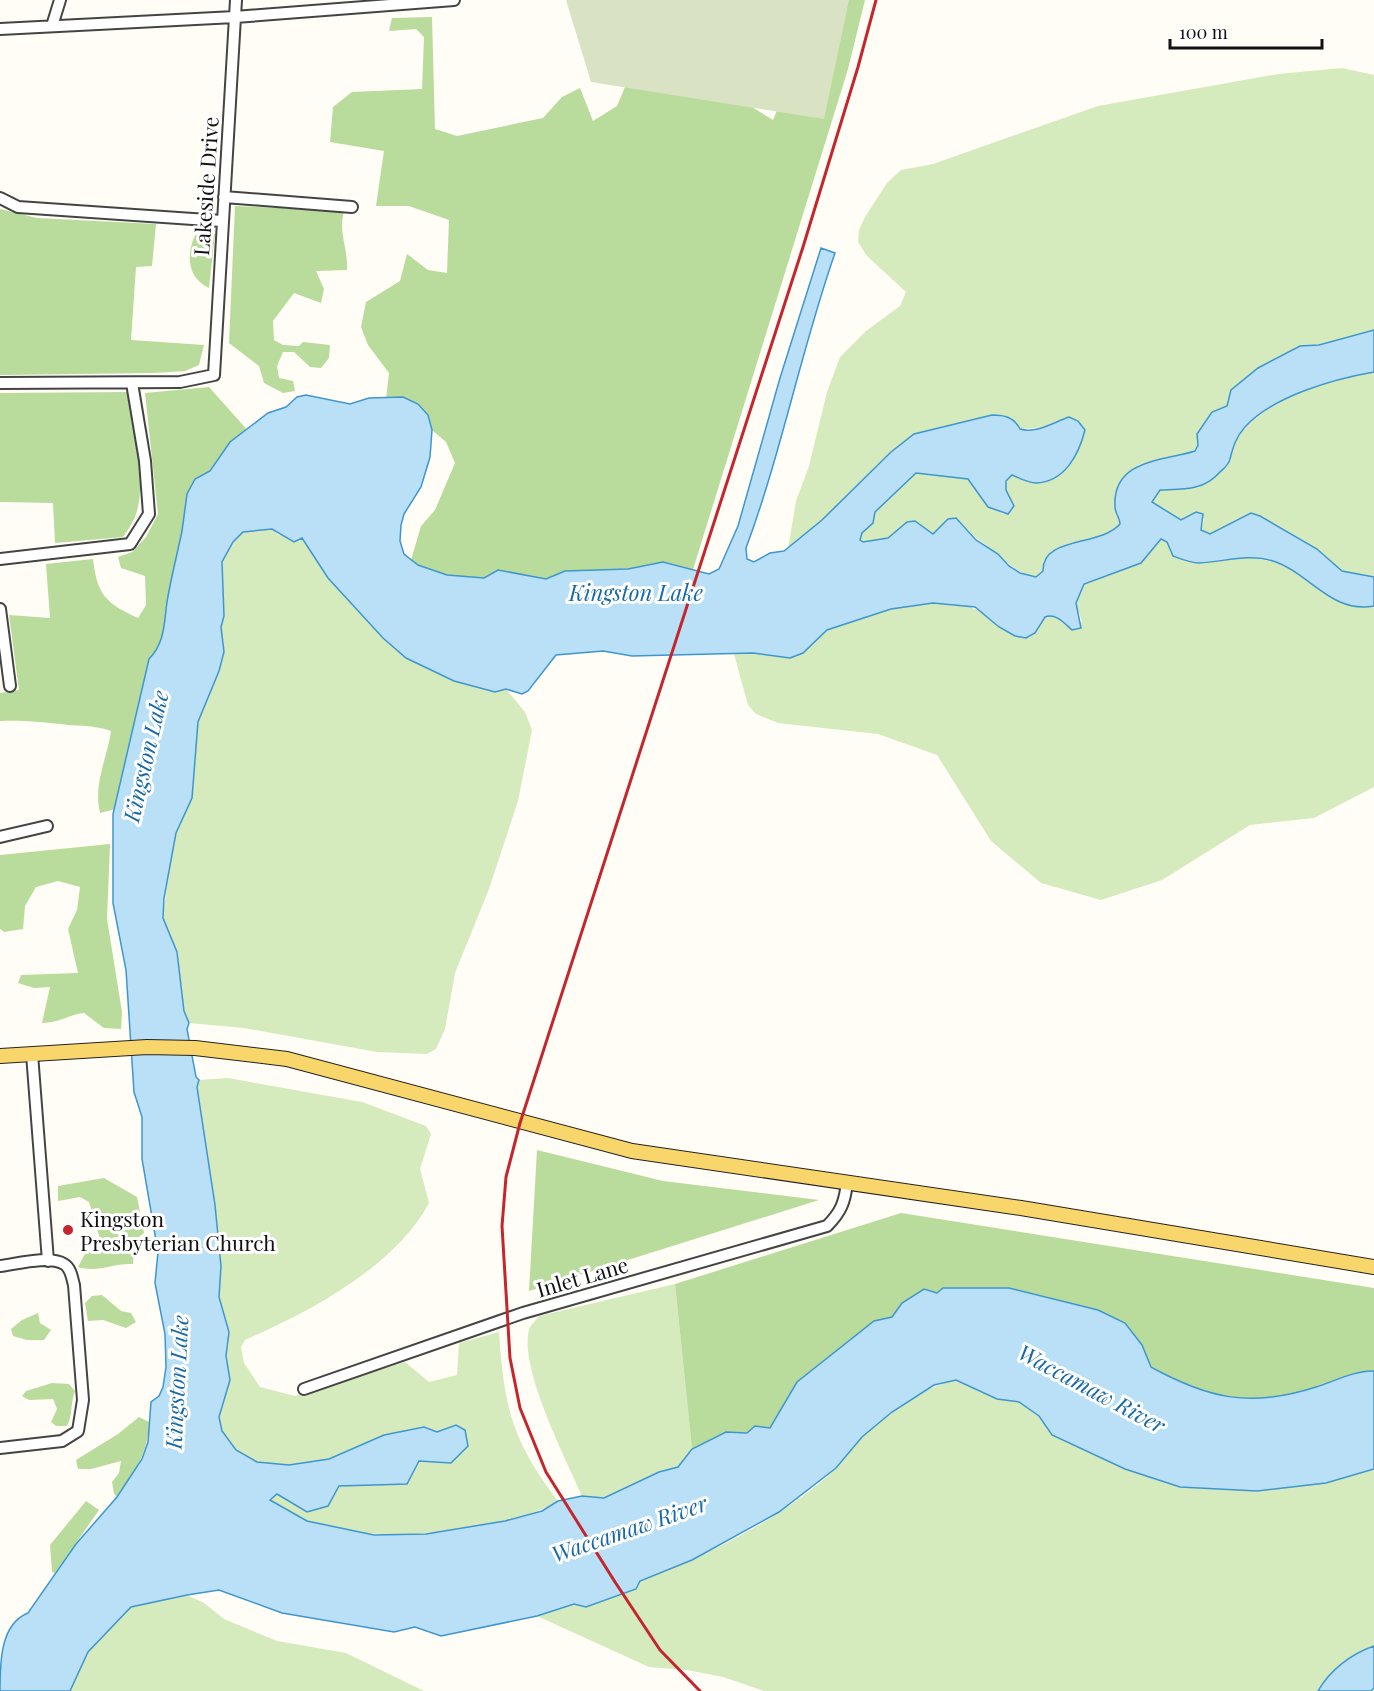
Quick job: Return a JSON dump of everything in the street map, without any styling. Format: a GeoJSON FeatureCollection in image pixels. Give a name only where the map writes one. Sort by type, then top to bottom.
{"type":"FeatureCollection","features":[{"type":"Feature","properties":{"kind":"main road"},"geometry":{"type":"LineString","coordinates":[[0,1056],[157,1047],[231,1052],[287,1059],[632,1151],[1156,1229],[1374,1266]]}},
{"type":"Feature","properties":{"kind":"street"},"geometry":{"type":"LineString","coordinates":[[52,26],[60,0]]}},
{"type":"Feature","properties":{"kind":"street","name":"Lakeside Drive"},"geometry":{"type":"LineString","coordinates":[[132,382],[180,382],[214,375],[236,0]]}},
{"type":"Feature","properties":{"kind":"street"},"geometry":{"type":"LineString","coordinates":[[0,29],[235,17],[454,0]]}},
{"type":"Feature","properties":{"kind":"street"},"geometry":{"type":"LineString","coordinates":[[224,197],[352,207]]}},
{"type":"Feature","properties":{"kind":"street"},"geometry":{"type":"LineString","coordinates":[[0,198],[18,207],[222,221]]}},
{"type":"Feature","properties":{"kind":"street"},"geometry":{"type":"LineString","coordinates":[[0,383],[132,382],[145,461],[149,513],[130,544],[0,559]]}},
{"type":"Feature","properties":{"kind":"street"},"geometry":{"type":"LineString","coordinates":[[0,609],[10,686]]}},
{"type":"Feature","properties":{"kind":"street"},"geometry":{"type":"LineString","coordinates":[[0,837],[47,826]]}},
{"type":"Feature","properties":{"kind":"street"},"geometry":{"type":"LineString","coordinates":[[32,1054],[48,1261]]}},
{"type":"Feature","properties":{"kind":"street","name":"Inlet Lane"},"geometry":{"type":"LineString","coordinates":[[304,1389],[523,1313],[827,1226],[840,1214],[845,1200],[847,1182]]}},
{"type":"Feature","properties":{"kind":"street"},"geometry":{"type":"LineString","coordinates":[[0,1266],[48,1261],[63,1263],[70,1269],[74,1285],[83,1400],[78,1431],[62,1442],[0,1448]]}},
{"type":"Feature","properties":{"kind":"green space"},"geometry":{"type":"Polygon","coordinates":[[[566,0],[849,0],[824,119],[591,82],[566,0]]]}},
{"type":"Feature","properties":{"kind":"green space"},"geometry":{"type":"Polygon","coordinates":[[[766,0],[865,0],[848,69],[691,576],[621,581],[435,579],[411,560],[421,526],[435,510],[455,463],[446,442],[419,419],[386,399],[389,373],[368,345],[361,327],[366,302],[400,281],[407,254],[428,270],[447,273],[449,220],[409,206],[376,206],[384,151],[330,142],[333,107],[352,92],[422,89],[424,37],[416,29],[389,31],[392,18],[432,17],[435,129],[457,136],[543,118],[562,97],[580,88],[593,121],[617,106],[625,87],[747,104],[773,120],[781,100],[766,0]]]}},
{"type":"Feature","properties":{"kind":"green space"},"geometry":{"type":"Polygon","coordinates":[[[1342,68],[1374,75],[1374,330],[1319,345],[1300,346],[1231,390],[1227,406],[1212,412],[1197,434],[1198,445],[1195,451],[1138,465],[1115,508],[1120,525],[1100,537],[1059,547],[1043,562],[1043,571],[1036,577],[1014,568],[973,535],[962,523],[940,526],[933,535],[907,522],[888,538],[863,542],[860,540],[862,533],[873,523],[875,512],[916,473],[968,479],[1002,514],[1008,514],[1014,506],[1006,490],[1006,481],[1013,475],[1033,483],[1060,420],[1046,427],[1020,429],[891,452],[822,520],[788,549],[796,501],[809,466],[827,392],[840,357],[866,331],[900,306],[906,292],[867,256],[858,242],[859,230],[865,217],[887,183],[901,170],[933,164],[1098,106],[1278,74],[1342,68]]]}},
{"type":"Feature","properties":{"kind":"green space"},"geometry":{"type":"Polygon","coordinates":[[[235,206],[344,211],[342,227],[347,270],[316,271],[324,289],[321,303],[294,293],[273,321],[274,340],[283,345],[299,346],[303,342],[330,345],[329,358],[321,368],[310,367],[294,352],[283,352],[277,366],[279,378],[293,381],[295,391],[283,393],[264,383],[259,366],[229,343],[235,206]]]}},
{"type":"Feature","properties":{"kind":"green space"},"geometry":{"type":"Polygon","coordinates":[[[0,209],[37,218],[156,224],[152,266],[136,267],[131,340],[204,345],[199,365],[185,371],[154,373],[0,375],[0,209]]]}},
{"type":"Feature","properties":{"kind":"green space"},"geometry":{"type":"Polygon","coordinates":[[[198,230],[215,234],[209,288],[195,277],[190,262],[191,246],[198,230]]]}},
{"type":"Feature","properties":{"kind":"green space"},"geometry":{"type":"Polygon","coordinates":[[[1374,372],[1374,577],[1342,571],[1317,549],[1260,516],[1251,513],[1210,534],[1201,531],[1204,519],[1196,512],[1181,520],[1152,502],[1160,490],[1199,488],[1230,462],[1236,442],[1248,425],[1266,411],[1309,389],[1374,372]]]}},
{"type":"Feature","properties":{"kind":"green space"},"geometry":{"type":"Polygon","coordinates":[[[209,387],[250,433],[119,808],[100,813],[99,782],[111,731],[91,726],[0,721],[0,693],[19,690],[9,615],[50,618],[46,564],[93,559],[97,581],[105,596],[110,602],[138,618],[146,605],[145,576],[121,568],[118,557],[132,552],[146,537],[158,514],[145,393],[209,387]]]}},
{"type":"Feature","properties":{"kind":"green space"},"geometry":{"type":"Polygon","coordinates":[[[127,392],[136,438],[140,488],[135,517],[123,537],[55,543],[53,503],[0,502],[0,393],[127,392]]]}},
{"type":"Feature","properties":{"kind":"green space"},"geometry":{"type":"Polygon","coordinates":[[[272,529],[279,535],[302,538],[328,578],[383,638],[406,658],[454,681],[495,692],[506,689],[525,712],[532,730],[518,801],[489,889],[455,973],[445,1029],[436,1049],[427,1054],[377,1052],[244,1028],[189,1023],[184,1011],[177,952],[163,918],[171,853],[176,833],[192,798],[198,722],[219,671],[224,652],[221,627],[224,616],[222,562],[233,542],[243,532],[272,529]]]}},
{"type":"Feature","properties":{"kind":"green space"},"geometry":{"type":"Polygon","coordinates":[[[1161,539],[1191,550],[1275,562],[1301,572],[1328,594],[1348,605],[1374,606],[1374,787],[1314,818],[1250,825],[1162,880],[1101,900],[1041,883],[991,841],[937,755],[878,734],[778,723],[756,714],[748,705],[734,654],[766,653],[793,657],[802,653],[825,632],[852,620],[889,610],[945,603],[968,606],[1008,631],[1026,638],[1035,633],[1045,616],[1082,622],[1076,603],[1084,584],[1141,563],[1161,539]]]}},
{"type":"Feature","properties":{"kind":"green space"},"geometry":{"type":"Polygon","coordinates":[[[110,844],[107,919],[122,1012],[121,1029],[104,1028],[84,1013],[42,1023],[50,987],[34,988],[18,983],[21,975],[78,973],[68,929],[77,910],[80,887],[58,881],[36,887],[25,906],[23,929],[4,932],[0,929],[0,855],[110,844]]]}},
{"type":"Feature","properties":{"kind":"green space"},"geometry":{"type":"Polygon","coordinates":[[[228,1078],[362,1102],[426,1126],[431,1134],[420,1169],[429,1203],[414,1226],[373,1267],[348,1285],[296,1316],[245,1340],[241,1347],[244,1363],[260,1387],[295,1396],[405,1362],[429,1382],[457,1375],[459,1343],[499,1332],[504,1382],[513,1422],[530,1460],[558,1501],[534,1512],[470,1528],[397,1534],[331,1529],[306,1521],[270,1500],[276,1494],[328,1506],[339,1486],[406,1484],[419,1461],[467,1446],[465,1430],[456,1425],[437,1432],[424,1427],[384,1435],[329,1459],[289,1465],[257,1462],[236,1450],[222,1431],[219,1417],[230,1380],[226,1356],[229,1332],[219,1297],[221,1266],[215,1205],[197,1086],[199,1080],[228,1078]]]}},
{"type":"Feature","properties":{"kind":"green space"},"geometry":{"type":"Polygon","coordinates":[[[537,1150],[663,1181],[819,1200],[529,1291],[537,1150]]]}},
{"type":"Feature","properties":{"kind":"green space"},"geometry":{"type":"Polygon","coordinates":[[[104,1178],[137,1197],[144,1233],[135,1240],[133,1264],[85,1269],[78,1267],[86,1252],[97,1251],[101,1242],[89,1202],[80,1197],[58,1201],[58,1186],[104,1178]]]}},
{"type":"Feature","properties":{"kind":"green space"},"geometry":{"type":"Polygon","coordinates":[[[901,1213],[1374,1288],[1374,1371],[1352,1374],[1323,1385],[1271,1397],[1231,1397],[1192,1386],[1151,1366],[1142,1345],[943,1288],[938,1293],[902,1303],[892,1317],[874,1321],[797,1382],[770,1428],[755,1426],[747,1433],[726,1432],[692,1449],[675,1284],[901,1213]]]}},
{"type":"Feature","properties":{"kind":"green space"},"geometry":{"type":"Polygon","coordinates":[[[675,1284],[692,1449],[678,1467],[659,1472],[628,1489],[604,1498],[582,1496],[555,1437],[536,1387],[530,1364],[528,1343],[530,1327],[539,1316],[675,1284]]]}},
{"type":"Feature","properties":{"kind":"green space"},"geometry":{"type":"Polygon","coordinates":[[[102,1295],[121,1311],[131,1313],[136,1322],[126,1328],[103,1320],[88,1321],[85,1303],[92,1296],[102,1295]]]}},
{"type":"Feature","properties":{"kind":"green space"},"geometry":{"type":"Polygon","coordinates":[[[38,1313],[40,1323],[51,1330],[44,1340],[27,1340],[13,1336],[11,1329],[22,1320],[38,1313]]]}},
{"type":"Feature","properties":{"kind":"green space"},"geometry":{"type":"Polygon","coordinates":[[[956,1380],[997,1399],[1019,1402],[1039,1416],[1052,1435],[1125,1469],[1180,1487],[1257,1491],[1326,1483],[1374,1469],[1374,1646],[1363,1650],[1322,1684],[1318,1691],[764,1691],[723,1677],[687,1670],[649,1667],[537,1616],[662,1572],[751,1529],[810,1491],[837,1467],[870,1429],[904,1402],[930,1389],[956,1380]]]}},
{"type":"Feature","properties":{"kind":"green space"},"geometry":{"type":"Polygon","coordinates":[[[52,1383],[69,1384],[75,1391],[67,1426],[56,1426],[51,1422],[57,1409],[53,1399],[29,1400],[22,1396],[26,1391],[52,1383]]]}},
{"type":"Feature","properties":{"kind":"green space"},"geometry":{"type":"Polygon","coordinates":[[[139,1417],[149,1422],[146,1444],[139,1462],[117,1497],[114,1494],[112,1482],[119,1473],[121,1461],[91,1469],[78,1469],[76,1460],[118,1434],[139,1417]]]}},
{"type":"Feature","properties":{"kind":"green space"},"geometry":{"type":"Polygon","coordinates":[[[86,1501],[99,1510],[55,1573],[52,1572],[50,1545],[86,1501]]]}},
{"type":"Feature","properties":{"kind":"green space"},"geometry":{"type":"Polygon","coordinates":[[[187,1595],[204,1603],[224,1619],[277,1641],[346,1653],[424,1691],[70,1691],[88,1652],[131,1607],[187,1595]]]}},
{"type":"Feature","properties":{"kind":"water"},"geometry":{"type":"Polygon","coordinates":[[[821,248],[835,253],[770,475],[746,548],[747,559],[754,562],[770,553],[784,551],[822,520],[891,452],[914,434],[992,415],[1008,418],[1020,429],[1026,430],[1039,429],[1069,417],[1078,421],[1085,430],[1075,457],[1063,472],[1046,481],[1033,483],[1012,475],[1006,481],[1006,490],[1014,506],[1008,514],[988,507],[968,479],[916,473],[875,512],[873,523],[862,533],[860,540],[863,542],[888,538],[907,522],[915,521],[933,534],[948,519],[956,518],[976,540],[998,554],[1009,566],[1020,573],[1036,577],[1043,571],[1045,560],[1052,552],[1099,536],[1120,524],[1115,507],[1116,491],[1122,479],[1131,471],[1155,460],[1195,451],[1198,445],[1197,434],[1212,412],[1227,406],[1231,390],[1258,368],[1300,346],[1319,345],[1374,330],[1374,372],[1323,384],[1271,406],[1245,427],[1235,442],[1226,467],[1213,479],[1192,488],[1160,490],[1152,502],[1181,520],[1196,512],[1203,514],[1201,530],[1210,534],[1251,513],[1260,516],[1317,549],[1342,571],[1374,577],[1374,606],[1359,607],[1345,604],[1273,561],[1254,558],[1199,563],[1186,561],[1173,556],[1167,542],[1161,539],[1141,563],[1084,584],[1076,603],[1081,628],[1072,630],[1060,619],[1049,616],[1045,617],[1035,633],[1026,638],[1015,636],[999,627],[975,607],[933,603],[891,609],[827,630],[803,653],[790,658],[753,653],[632,656],[603,651],[556,655],[528,691],[522,694],[506,689],[495,692],[454,681],[406,658],[383,638],[328,578],[302,538],[294,542],[272,529],[243,532],[233,542],[222,562],[224,616],[221,627],[224,652],[219,671],[198,722],[192,798],[176,833],[164,898],[163,918],[177,952],[184,1011],[189,1023],[187,1029],[196,1077],[199,1080],[197,1087],[215,1205],[221,1266],[219,1297],[229,1332],[226,1356],[230,1380],[219,1417],[222,1431],[236,1450],[257,1462],[289,1465],[329,1459],[384,1435],[424,1427],[437,1432],[456,1425],[465,1430],[468,1446],[451,1463],[419,1461],[407,1484],[339,1486],[328,1506],[307,1512],[277,1494],[270,1500],[307,1521],[374,1535],[426,1534],[505,1521],[542,1511],[558,1501],[582,1496],[604,1498],[659,1472],[678,1467],[692,1449],[726,1432],[747,1433],[755,1426],[770,1428],[797,1382],[874,1321],[892,1317],[902,1303],[924,1289],[937,1293],[943,1288],[1009,1288],[1098,1310],[1125,1323],[1142,1345],[1151,1367],[1192,1387],[1212,1393],[1231,1397],[1271,1397],[1316,1387],[1359,1372],[1374,1371],[1374,1469],[1326,1483],[1257,1491],[1180,1487],[1125,1469],[1052,1435],[1039,1416],[1019,1402],[997,1399],[956,1380],[934,1385],[892,1412],[862,1437],[836,1468],[779,1512],[692,1560],[640,1581],[636,1589],[586,1607],[574,1604],[537,1616],[441,1636],[415,1627],[394,1632],[282,1613],[219,1590],[131,1607],[88,1652],[70,1691],[0,1691],[1,1657],[7,1635],[19,1618],[28,1613],[76,1544],[117,1497],[142,1459],[148,1442],[151,1402],[159,1396],[163,1387],[166,1367],[165,1334],[155,1283],[158,1252],[142,1159],[142,1117],[134,1092],[126,970],[113,903],[113,814],[149,659],[158,646],[163,632],[187,494],[195,479],[210,471],[230,442],[268,413],[286,407],[297,397],[306,395],[350,404],[369,398],[403,397],[418,404],[428,415],[432,430],[430,457],[421,487],[404,514],[401,525],[400,541],[404,554],[418,565],[447,575],[484,578],[498,570],[546,579],[565,571],[628,569],[663,562],[709,574],[719,569],[738,526],[780,378],[821,248]]]}},
{"type":"Feature","properties":{"kind":"water"},"geometry":{"type":"Polygon","coordinates":[[[1374,1646],[1374,1688],[1371,1691],[1318,1691],[1342,1664],[1357,1653],[1374,1646]]]}},
{"type":"Feature","properties":{"kind":"railway"},"geometry":{"type":"LineString","coordinates":[[700,1691],[660,1650],[615,1582],[546,1472],[520,1408],[510,1358],[502,1226],[506,1177],[520,1123],[803,247],[876,0]]}},
{"type":"Feature","properties":{"kind":"place","name":"Kingston Presbyterian Church"},"geometry":{"type":"Point","coordinates":[68,1230]}},
{"type":"Feature","properties":{"kind":"water label","name":"Kingston Lake"},"geometry":{"type":"Point","coordinates":[636,592]}},
{"type":"Feature","properties":{"kind":"water label","name":"Kingston Lake"},"geometry":{"type":"Point","coordinates":[145,756]}},
{"type":"Feature","properties":{"kind":"water label","name":"Kingston Lake"},"geometry":{"type":"Point","coordinates":[176,1382]}},
{"type":"Feature","properties":{"kind":"water label","name":"Waccamaw River"},"geometry":{"type":"Point","coordinates":[1092,1388]}},
{"type":"Feature","properties":{"kind":"water label","name":"Waccamaw River"},"geometry":{"type":"Point","coordinates":[629,1528]}}]}
